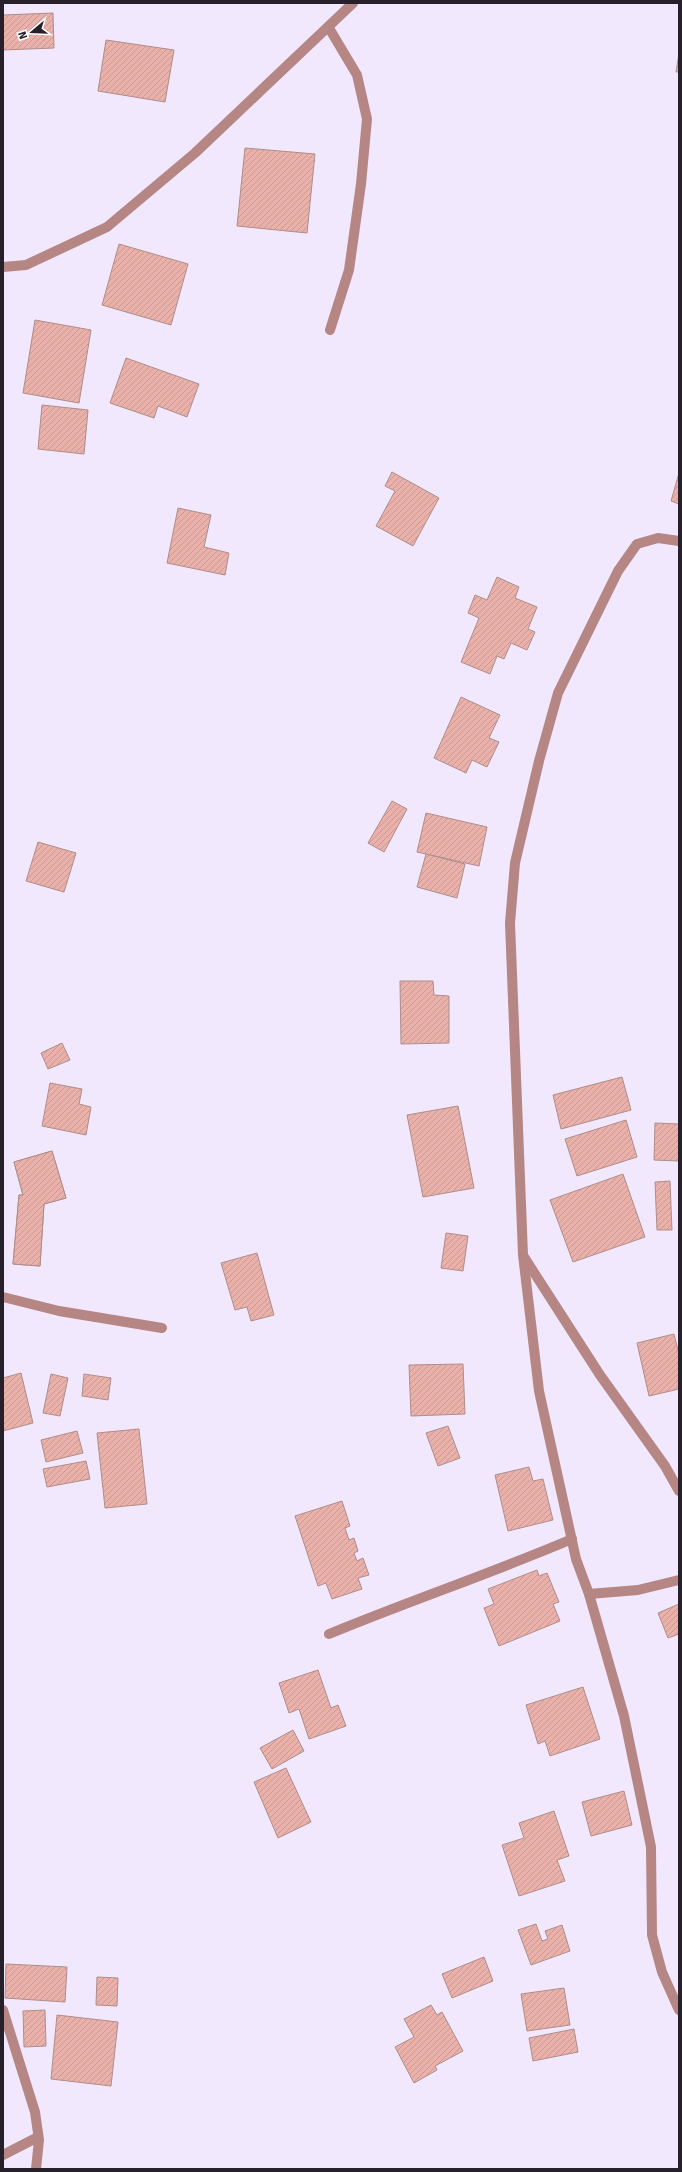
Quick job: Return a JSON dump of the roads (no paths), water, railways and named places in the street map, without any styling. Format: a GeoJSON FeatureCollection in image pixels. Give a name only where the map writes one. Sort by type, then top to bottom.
{"type":"FeatureCollection","features":[{"type":"Feature","properties":{"kind":"street"},"geometry":{"type":"LineString","coordinates":[[3,267],[26,265],[107,227],[195,153],[353,3]]}},
{"type":"Feature","properties":{"kind":"street"},"geometry":{"type":"LineString","coordinates":[[328,28],[357,75],[367,119],[361,184],[349,270],[330,330]]}},
{"type":"Feature","properties":{"kind":"street"},"geometry":{"type":"LineString","coordinates":[[679,541],[658,538],[637,544],[618,571],[558,693],[539,761],[515,863],[510,923],[523,1255],[539,1391],[576,1559],[589,1594],[624,1716],[651,1847],[652,1935],[662,1972],[679,2010]]}},
{"type":"Feature","properties":{"kind":"street"},"geometry":{"type":"LineString","coordinates":[[523,1255],[600,1375],[649,1442],[679,1491]]}},
{"type":"Feature","properties":{"kind":"street"},"geometry":{"type":"LineString","coordinates":[[3,1297],[59,1311],[162,1328]]}},
{"type":"Feature","properties":{"kind":"street"},"geometry":{"type":"LineString","coordinates":[[329,1634],[398,1606],[498,1570],[572,1539]]}},
{"type":"Feature","properties":{"kind":"street"},"geometry":{"type":"LineString","coordinates":[[589,1594],[638,1590],[679,1580]]}},
{"type":"Feature","properties":{"kind":"street"},"geometry":{"type":"LineString","coordinates":[[3,2010],[35,2112],[38,2137],[36,2169]]}},
{"type":"Feature","properties":{"kind":"street"},"geometry":{"type":"LineString","coordinates":[[3,2156],[38,2137]]}}]}
